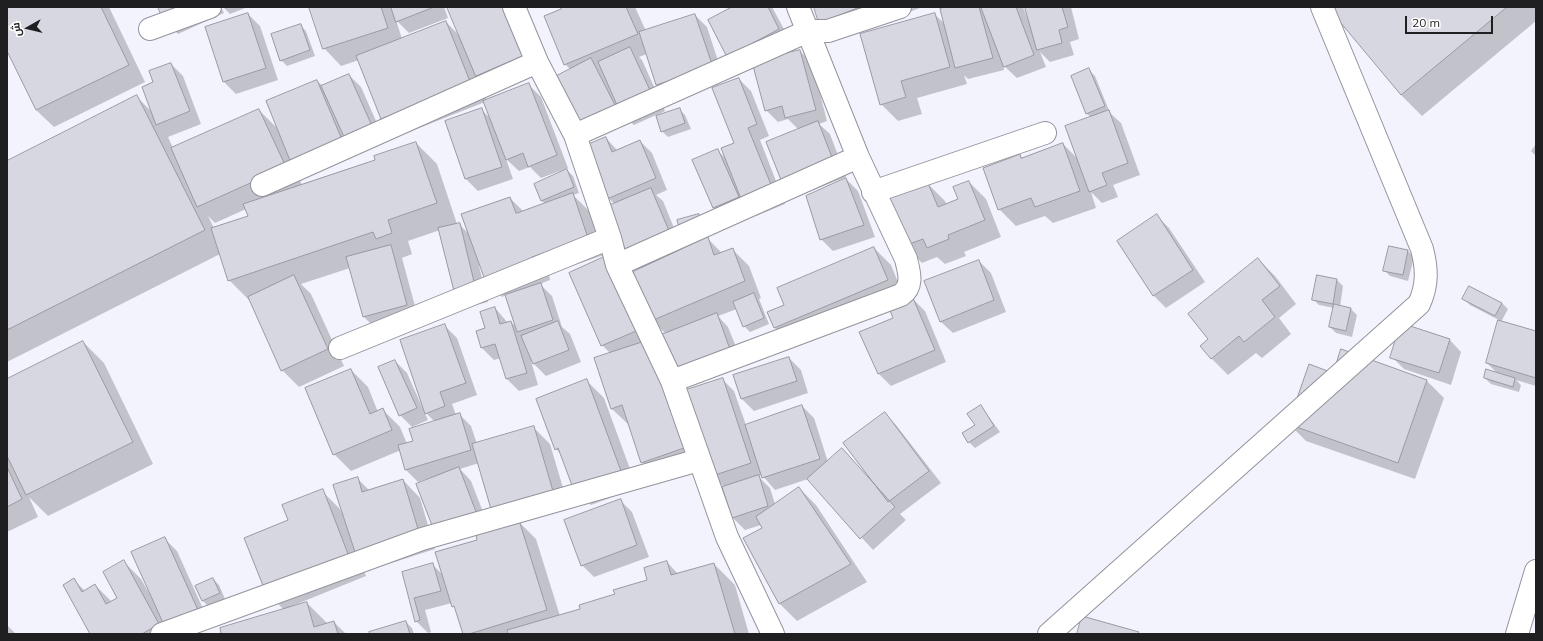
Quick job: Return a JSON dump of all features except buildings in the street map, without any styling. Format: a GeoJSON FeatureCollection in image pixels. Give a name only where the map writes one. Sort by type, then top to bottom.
{"type":"FeatureCollection","features":[{"type":"Feature","properties":{"kind":"street"},"geometry":{"type":"LineString","coordinates":[[150,30],[210,7]]}},
{"type":"Feature","properties":{"kind":"street"},"geometry":{"type":"LineString","coordinates":[[514,7],[537,62],[575,135],[610,238],[617,265],[672,381],[727,537],[773,634]]}},
{"type":"Feature","properties":{"kind":"street"},"geometry":{"type":"LineString","coordinates":[[672,381],[901,295],[907,291],[910,282],[910,273],[906,259],[873,192],[858,157],[798,7]]}},
{"type":"Feature","properties":{"kind":"street"},"geometry":{"type":"LineString","coordinates":[[575,135],[808,31],[828,31],[900,7]]}},
{"type":"Feature","properties":{"kind":"street"},"geometry":{"type":"LineString","coordinates":[[1049,634],[1419,304],[1425,292],[1427,268],[1422,249],[1322,7]]}},
{"type":"Feature","properties":{"kind":"street"},"geometry":{"type":"LineString","coordinates":[[262,185],[537,62]]}},
{"type":"Feature","properties":{"kind":"street"},"geometry":{"type":"LineString","coordinates":[[873,192],[1046,133]]}},
{"type":"Feature","properties":{"kind":"street"},"geometry":{"type":"LineString","coordinates":[[617,265],[858,157]]}},
{"type":"Feature","properties":{"kind":"street"},"geometry":{"type":"LineString","coordinates":[[340,348],[610,238]]}},
{"type":"Feature","properties":{"kind":"street"},"geometry":{"type":"LineString","coordinates":[[162,634],[422,539],[699,460]]}},
{"type":"Feature","properties":{"kind":"street"},"geometry":{"type":"LineString","coordinates":[[1517,634],[1536,571]]}}]}
